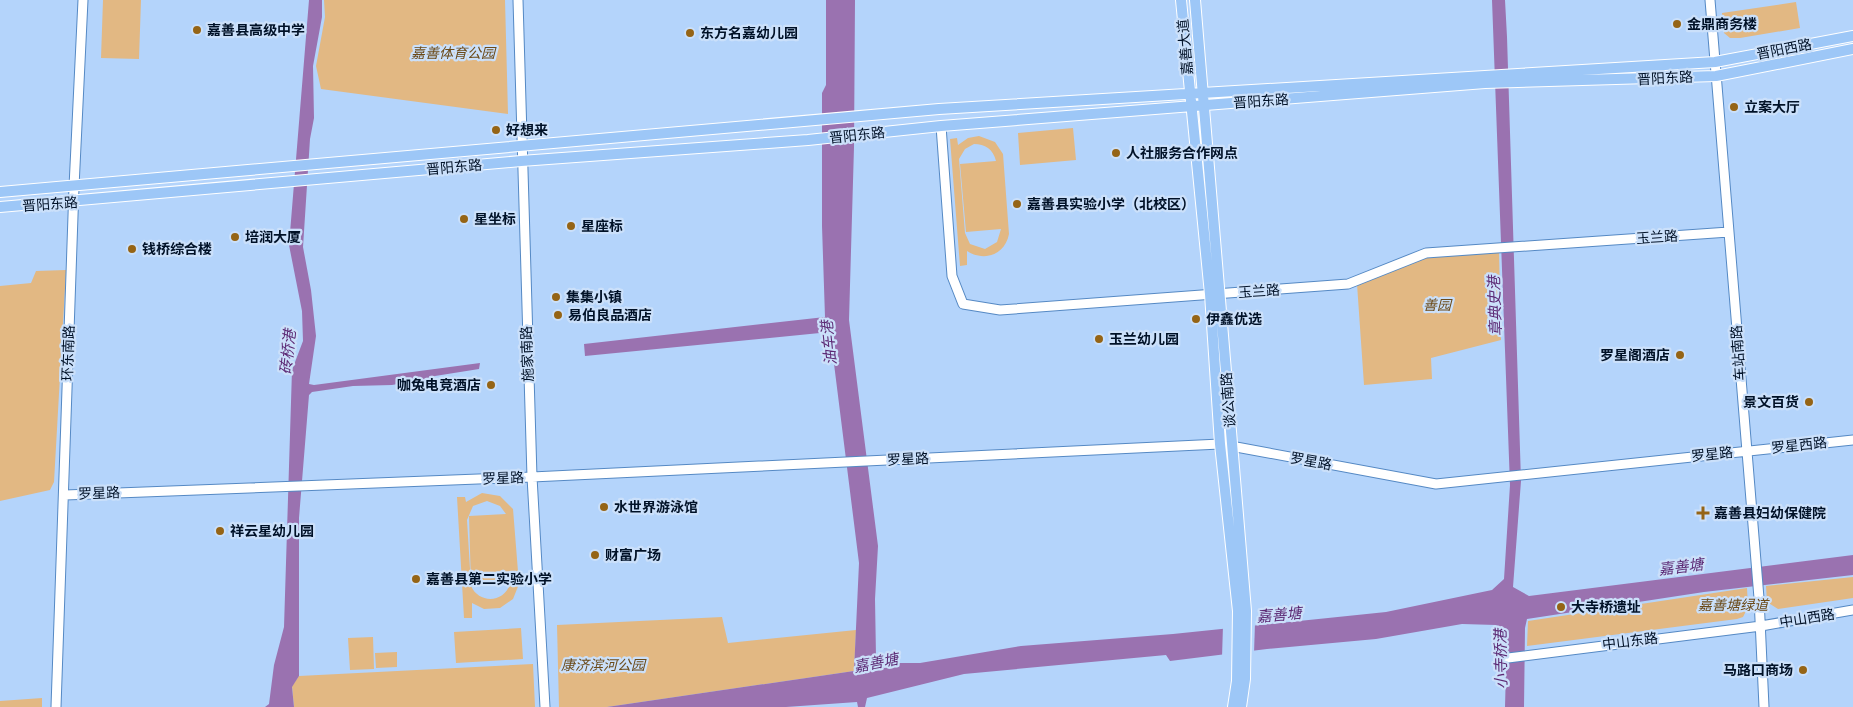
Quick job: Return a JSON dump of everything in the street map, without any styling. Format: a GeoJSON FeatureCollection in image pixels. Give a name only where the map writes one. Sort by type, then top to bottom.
{"type":"FeatureCollection","features":[{"type":"Feature","properties":{"kind":"main road","name":"嘉善大道"},"geometry":{"type":"LineString","coordinates":[[1181,0],[1190,93]]}},
{"type":"Feature","properties":{"kind":"main road","name":"嘉善大道"},"geometry":{"type":"LineString","coordinates":[[1195,0],[1203,93]]}},
{"type":"Feature","properties":{"kind":"main road","name":"晋阳西路"},"geometry":{"type":"LineString","coordinates":[[1715,62],[1853,36]]}},
{"type":"Feature","properties":{"kind":"main road","name":"晋阳西路"},"geometry":{"type":"LineString","coordinates":[[1716,76],[1853,49]]}},
{"type":"Feature","properties":{"kind":"main road","name":"晋阳东路"},"geometry":{"type":"LineString","coordinates":[[0,192],[74,187],[870,115],[1190,93],[1518,78],[1715,62]]}},
{"type":"Feature","properties":{"kind":"main road","name":"晋阳东路"},"geometry":{"type":"LineString","coordinates":[[1518,78],[1716,76]]}},
{"type":"Feature","properties":{"kind":"main road","name":"晋阳东路"},"geometry":{"type":"LineString","coordinates":[[0,207],[521,161],[808,140],[941,126],[1485,80]]}},
{"type":"Feature","properties":{"kind":"main road","name":"谈公南路"},"geometry":{"type":"LineString","coordinates":[[1190,93],[1232,446],[1242,611],[1241,707]]}},
{"type":"Feature","properties":{"kind":"main road","name":"谈公南路"},"geometry":{"type":"LineString","coordinates":[[1203,93],[1215,294],[1220,444],[1242,611]]}},
{"type":"Feature","properties":{"kind":"main road","name":"谈公南路"},"geometry":{"type":"LineString","coordinates":[[1232,707],[1241,681]]}},
{"type":"Feature","properties":{"kind":"street","name":"环东南路"},"geometry":{"type":"LineString","coordinates":[[56,707],[65,495],[73,202],[83,0]]}},
{"type":"Feature","properties":{"kind":"street","name":"施家南路"},"geometry":{"type":"LineString","coordinates":[[518,0],[521,161],[532,477],[545,707]]}},
{"type":"Feature","properties":{"kind":"street","name":"车站南路"},"geometry":{"type":"LineString","coordinates":[[1710,0],[1759,598],[1764,707]]}},
{"type":"Feature","properties":{"kind":"street","name":"玉兰路"},"geometry":{"type":"LineString","coordinates":[[941,126],[952,276],[963,304],[1000,310],[1348,284],[1426,253],[1729,232]]}},
{"type":"Feature","properties":{"kind":"street","name":"罗星西路"},"geometry":{"type":"LineString","coordinates":[[1746,451],[1853,440]]}},
{"type":"Feature","properties":{"kind":"street","name":"罗星路"},"geometry":{"type":"LineString","coordinates":[[65,495],[532,477],[1220,444],[1436,484],[1746,451]]}},
{"type":"Feature","properties":{"kind":"street","name":"中山西路"},"geometry":{"type":"LineString","coordinates":[[1761,626],[1853,610]]}},
{"type":"Feature","properties":{"kind":"street","name":"中山东路"},"geometry":{"type":"LineString","coordinates":[[1500,659],[1761,626]]}},
{"type":"Feature","properties":{"kind":"green space"},"geometry":{"type":"Polygon","coordinates":[[[103,0],[141,0],[139,59],[101,58],[103,0]]]}},
{"type":"Feature","properties":{"kind":"green space","name":"嘉善体育公园"},"geometry":{"type":"Polygon","coordinates":[[[324,0],[505,0],[508,114],[321,89],[316,66],[325,17],[324,0]]]}},
{"type":"Feature","properties":{"kind":"green space"},"geometry":{"type":"Polygon","coordinates":[[[1796,2],[1800,28],[1740,38],[1730,38],[1724,33],[1722,13],[1796,2]]]}},
{"type":"Feature","properties":{"kind":"green space"},"geometry":{"type":"Polygon","coordinates":[[[1073,128],[1076,160],[1020,165],[1018,133],[1073,128]]]}},
{"type":"Feature","properties":{"kind":"green space"},"geometry":{"type":"Polygon","coordinates":[[[979,136],[995,142],[1003,154],[1009,234],[1007,241],[998,252],[987,256],[980,256],[967,251],[967,265],[960,266],[950,139],[957,138],[958,145],[968,138],[979,136]],[[978,144],[965,149],[959,159],[965,233],[970,244],[985,249],[997,242],[1001,229],[966,232],[960,164],[996,161],[991,150],[978,144]]]}},
{"type":"Feature","properties":{"kind":"green space","name":"善园"},"geometry":{"type":"Polygon","coordinates":[[[1499,250],[1501,340],[1431,358],[1432,379],[1364,385],[1357,284],[1427,256],[1499,250]]]}},
{"type":"Feature","properties":{"kind":"green space"},"geometry":{"type":"Polygon","coordinates":[[[66,270],[54,482],[50,490],[0,501],[0,286],[31,283],[36,271],[66,270]]]}},
{"type":"Feature","properties":{"kind":"green space"},"geometry":{"type":"Polygon","coordinates":[[[482,493],[500,496],[513,509],[519,584],[513,599],[500,608],[484,609],[472,603],[472,618],[464,618],[457,497],[465,497],[466,502],[482,493]],[[487,501],[473,506],[467,520],[471,585],[469,516],[506,514],[500,506],[487,501]],[[510,584],[471,586],[480,596],[491,599],[502,595],[510,584]]]}},
{"type":"Feature","properties":{"kind":"green space","name":"嘉善塘绿道"},"geometry":{"type":"Polygon","coordinates":[[[1853,577],[1853,598],[1778,609],[1767,602],[1766,586],[1853,577]]]}},
{"type":"Feature","properties":{"kind":"green space","name":"嘉善塘绿道"},"geometry":{"type":"Polygon","coordinates":[[[1747,588],[1748,607],[1743,617],[1737,619],[1527,646],[1528,621],[1747,588]]]}},
{"type":"Feature","properties":{"kind":"green space","name":"康济滨河公园"},"geometry":{"type":"Polygon","coordinates":[[[722,617],[728,643],[856,630],[854,671],[607,707],[559,707],[557,625],[722,617]]]}},
{"type":"Feature","properties":{"kind":"green space"},"geometry":{"type":"Polygon","coordinates":[[[521,628],[523,659],[456,663],[454,632],[521,628]]]}},
{"type":"Feature","properties":{"kind":"green space"},"geometry":{"type":"Polygon","coordinates":[[[373,637],[374,669],[350,670],[348,638],[373,637]]]}},
{"type":"Feature","properties":{"kind":"green space"},"geometry":{"type":"Polygon","coordinates":[[[397,652],[397,667],[376,668],[375,653],[397,652]]]}},
{"type":"Feature","properties":{"kind":"green space","name":"康济滨河公园"},"geometry":{"type":"Polygon","coordinates":[[[533,664],[535,707],[294,707],[292,686],[299,676],[533,664]]]}},
{"type":"Feature","properties":{"kind":"green space"},"geometry":{"type":"Polygon","coordinates":[[[42,698],[42,707],[0,707],[0,701],[42,698]]]}},
{"type":"Feature","properties":{"kind":"water"},"geometry":{"type":"Polygon","coordinates":[[[309,0],[322,0],[322,17],[313,66],[314,118],[310,139],[303,247],[311,290],[316,336],[309,384],[314,385],[480,363],[479,369],[432,378],[392,385],[353,386],[312,392],[309,395],[299,518],[299,676],[292,687],[294,707],[265,707],[269,704],[274,665],[284,627],[292,370],[303,341],[302,311],[289,245],[309,0]]]}},
{"type":"Feature","properties":{"kind":"water","name":"嘉善塘"},"geometry":{"type":"Polygon","coordinates":[[[826,0],[855,0],[854,147],[849,320],[878,546],[875,599],[876,657],[881,663],[920,663],[1021,646],[1173,634],[1386,612],[1492,590],[1504,579],[1510,485],[1492,0],[1505,0],[1507,37],[1521,481],[1513,587],[1529,596],[1853,555],[1853,575],[1704,592],[1527,619],[1525,628],[1524,707],[1505,707],[1507,632],[1496,625],[1462,624],[1376,639],[1267,649],[1170,661],[1166,655],[964,674],[867,698],[865,707],[858,707],[857,702],[786,707],[607,707],[854,671],[859,563],[830,332],[585,356],[584,344],[825,317],[822,226],[822,93],[826,85],[826,0]]]}},
{"type":"Feature","properties":{"kind":"pier"},"geometry":{"type":"Polygon","coordinates":[[[1255,623],[1254,653],[1222,657],[1223,626],[1255,623]]]}},
{"type":"Feature","properties":{"kind":"place","name":"金鼎商务楼"},"geometry":{"type":"Point","coordinates":[1677,24]}},
{"type":"Feature","properties":{"kind":"place","name":"嘉善县高级中学"},"geometry":{"type":"Point","coordinates":[197,30]}},
{"type":"Feature","properties":{"kind":"place","name":"东方名嘉幼儿园"},"geometry":{"type":"Point","coordinates":[690,33]}},
{"type":"Feature","properties":{"kind":"place","name":"立案大厅"},"geometry":{"type":"Point","coordinates":[1734,107]}},
{"type":"Feature","properties":{"kind":"place","name":"好想来"},"geometry":{"type":"Point","coordinates":[496,130]}},
{"type":"Feature","properties":{"kind":"place","name":"人社服务合作网点"},"geometry":{"type":"Point","coordinates":[1116,153]}},
{"type":"Feature","properties":{"kind":"place","name":"嘉善县实验小学（北校区）"},"geometry":{"type":"Point","coordinates":[1017,204]}},
{"type":"Feature","properties":{"kind":"place","name":"星坐标"},"geometry":{"type":"Point","coordinates":[464,219]}},
{"type":"Feature","properties":{"kind":"place","name":"星座标"},"geometry":{"type":"Point","coordinates":[571,226]}},
{"type":"Feature","properties":{"kind":"place","name":"培润大厦"},"geometry":{"type":"Point","coordinates":[235,237]}},
{"type":"Feature","properties":{"kind":"place","name":"钱桥综合楼"},"geometry":{"type":"Point","coordinates":[132,249]}},
{"type":"Feature","properties":{"kind":"place","name":"集集小镇"},"geometry":{"type":"Point","coordinates":[556,297]}},
{"type":"Feature","properties":{"kind":"place","name":"易伯良品酒店"},"geometry":{"type":"Point","coordinates":[558,315]}},
{"type":"Feature","properties":{"kind":"place","name":"伊鑫优选"},"geometry":{"type":"Point","coordinates":[1196,319]}},
{"type":"Feature","properties":{"kind":"place","name":"玉兰幼儿园"},"geometry":{"type":"Point","coordinates":[1099,339]}},
{"type":"Feature","properties":{"kind":"place","name":"罗星阁酒店"},"geometry":{"type":"Point","coordinates":[1680,355]}},
{"type":"Feature","properties":{"kind":"place","name":"咖兔电竞酒店"},"geometry":{"type":"Point","coordinates":[491,385]}},
{"type":"Feature","properties":{"kind":"place","name":"景文百货"},"geometry":{"type":"Point","coordinates":[1809,402]}},
{"type":"Feature","properties":{"kind":"place","name":"水世界游泳馆"},"geometry":{"type":"Point","coordinates":[604,507]}},
{"type":"Feature","properties":{"kind":"place","name":"嘉善县妇幼保健院"},"geometry":{"type":"Point","coordinates":[1703,513]}},
{"type":"Feature","properties":{"kind":"place","name":"祥云星幼儿园"},"geometry":{"type":"Point","coordinates":[220,531]}},
{"type":"Feature","properties":{"kind":"place","name":"财富广场"},"geometry":{"type":"Point","coordinates":[595,555]}},
{"type":"Feature","properties":{"kind":"place","name":"嘉善县第二实验小学"},"geometry":{"type":"Point","coordinates":[416,579]}},
{"type":"Feature","properties":{"kind":"place","name":"大寺桥遗址"},"geometry":{"type":"Point","coordinates":[1561,607]}},
{"type":"Feature","properties":{"kind":"place","name":"马路口商场"},"geometry":{"type":"Point","coordinates":[1803,670]}},
{"type":"Feature","properties":{"kind":"water label","name":"章典史港"},"geometry":{"type":"Point","coordinates":[1495,306]}},
{"type":"Feature","properties":{"kind":"water label","name":"油车港"},"geometry":{"type":"Point","coordinates":[829,343]}},
{"type":"Feature","properties":{"kind":"water label","name":"砖桥港"},"geometry":{"type":"Point","coordinates":[288,352]}},
{"type":"Feature","properties":{"kind":"water label","name":"小寺桥港"},"geometry":{"type":"Point","coordinates":[1501,659]}}]}
